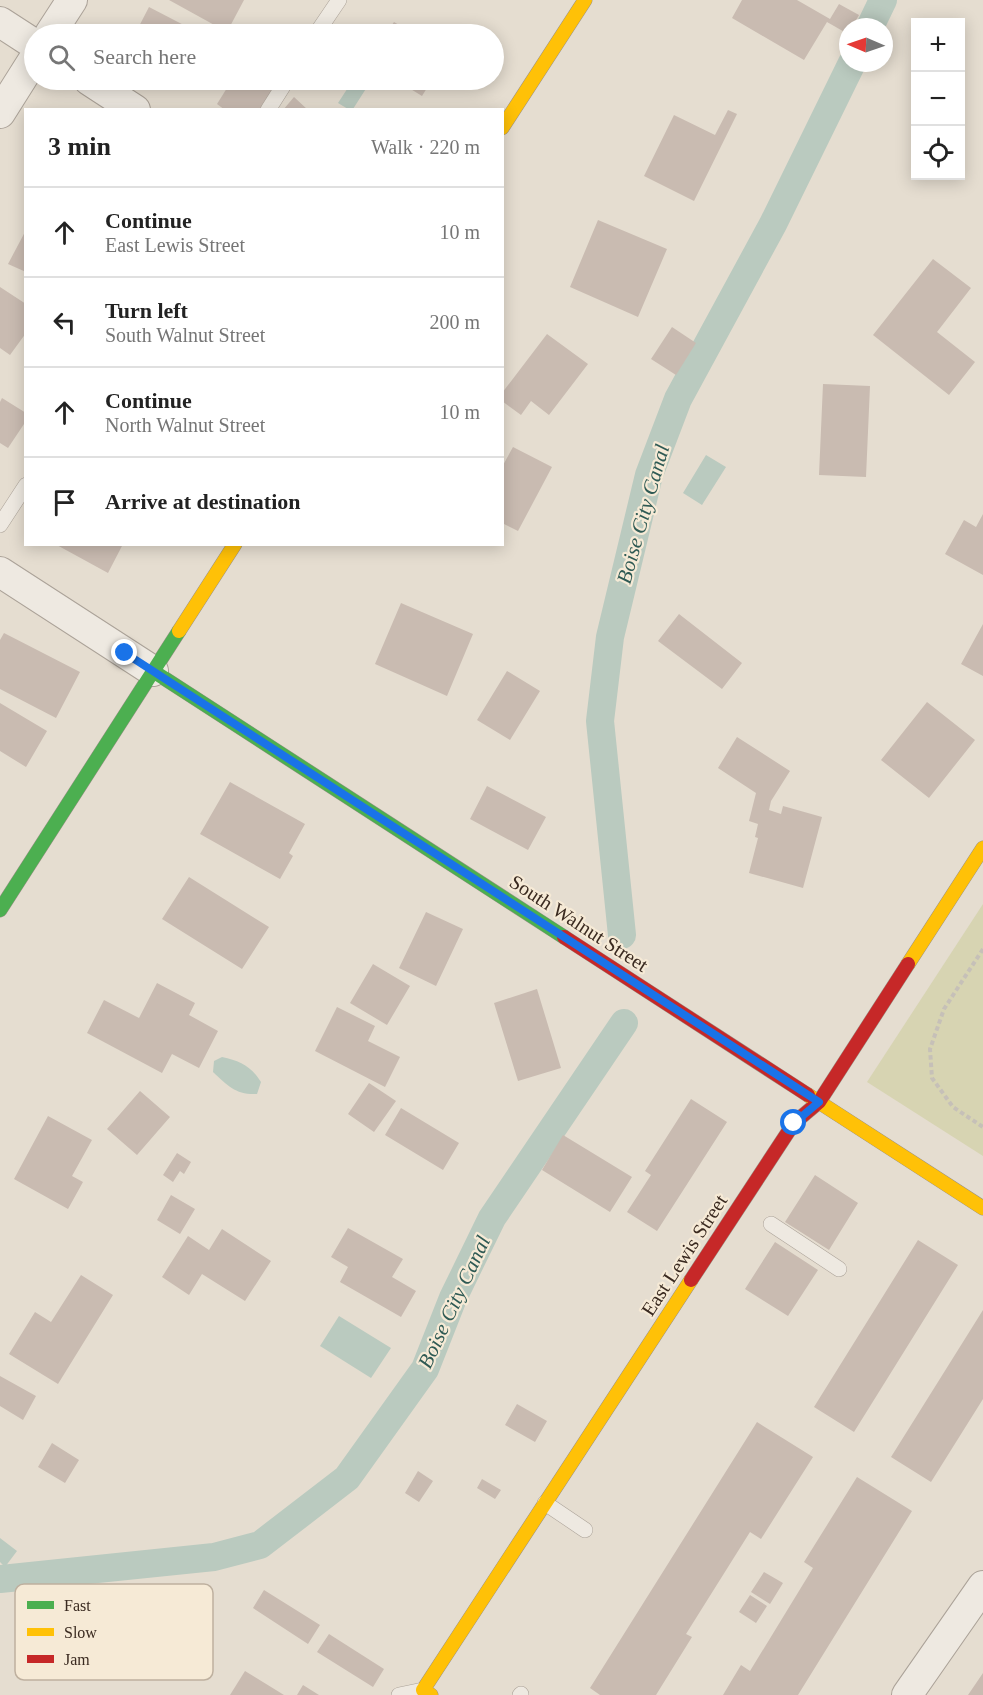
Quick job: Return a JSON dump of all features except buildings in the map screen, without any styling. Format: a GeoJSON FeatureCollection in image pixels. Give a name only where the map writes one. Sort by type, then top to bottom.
{"type":"FeatureCollection","features":[{"type":"Feature","properties":{"kind":"street"},"geometry":{"type":"LineString","coordinates":[[56,24],[72,0]]}},
{"type":"Feature","properties":{"kind":"street"},"geometry":{"type":"LineString","coordinates":[[504,125],[585,0]]}},
{"type":"Feature","properties":{"kind":"street"},"geometry":{"type":"LineString","coordinates":[[0,22],[24,38]]}},
{"type":"Feature","properties":{"kind":"street"},"geometry":{"type":"LineString","coordinates":[[0,113],[24,75]]}},
{"type":"Feature","properties":{"kind":"street"},"geometry":{"type":"LineString","coordinates":[[104,90],[132,108]]}},
{"type":"Feature","properties":{"kind":"street"},"geometry":{"type":"LineString","coordinates":[[0,910],[234,546]]}},
{"type":"Feature","properties":{"kind":"street"},"geometry":{"type":"LineString","coordinates":[[0,572],[153,671]]}},
{"type":"Feature","properties":{"kind":"street","name":"South Walnut Street"},"geometry":{"type":"LineString","coordinates":[[153,671],[983,1208]]}},
{"type":"Feature","properties":{"kind":"street","name":"East Lewis Street"},"geometry":{"type":"LineString","coordinates":[[427,1692],[545,1503],[794,1123],[819,1102],[983,848]]}},
{"type":"Feature","properties":{"kind":"street"},"geometry":{"type":"LineString","coordinates":[[907,1695],[983,1586]]}},
{"type":"Feature","properties":{"kind":"lane"},"geometry":{"type":"LineString","coordinates":[[323,24],[339,0]]}},
{"type":"Feature","properties":{"kind":"lane"},"geometry":{"type":"LineString","coordinates":[[269,108],[281,90]]}},
{"type":"Feature","properties":{"kind":"lane"},"geometry":{"type":"LineString","coordinates":[[0,525],[24,488]]}},
{"type":"Feature","properties":{"kind":"lane"},"geometry":{"type":"LineString","coordinates":[[771,1224],[839,1269]]}},
{"type":"Feature","properties":{"kind":"lane"},"geometry":{"type":"LineString","coordinates":[[545,1503],[585,1530]]}},
{"type":"Feature","properties":{"kind":"lane"},"geometry":{"type":"LineString","coordinates":[[399,1695],[427,1692]]}},
{"type":"Feature","properties":{"kind":"path"},"geometry":{"type":"LineString","coordinates":[[983,949],[944,1010],[930,1049],[932,1078],[953,1107],[983,1127]]}},
{"type":"Feature","properties":{"kind":"shaded area"},"geometry":{"type":"Polygon","coordinates":[[[346,90],[365,90],[354,108],[346,108],[338,103],[346,90]]]}},
{"type":"Feature","properties":{"kind":"shaded area"},"geometry":{"type":"Polygon","coordinates":[[[706,455],[726,467],[702,505],[683,493],[706,455]]]}},
{"type":"Feature","properties":{"kind":"shaded area"},"geometry":{"type":"Polygon","coordinates":[[[983,904],[983,1156],[867,1082],[983,904]]]}},
{"type":"Feature","properties":{"kind":"shaded area"},"geometry":{"type":"Polygon","coordinates":[[[222,1057],[240,1062],[253,1072],[261,1082],[257,1094],[238,1091],[213,1072],[214,1061],[222,1057]]]}},
{"type":"Feature","properties":{"kind":"shaded area"},"geometry":{"type":"Polygon","coordinates":[[[339,1316],[391,1348],[371,1378],[320,1346],[339,1316]]]}},
{"type":"Feature","properties":{"kind":"shaded area"},"geometry":{"type":"Polygon","coordinates":[[[0,1538],[17,1551],[5,1567],[0,1562],[0,1538]]]}},
{"type":"Feature","properties":{"kind":"waterway","name":"Boise City Canal"},"geometry":{"type":"LineString","coordinates":[[874,18],[883,0]]}},
{"type":"Feature","properties":{"kind":"waterway","name":"Boise City Canal"},"geometry":{"type":"LineString","coordinates":[[622,935],[600,721],[610,637],[649,475],[678,399],[773,224],[848,72]]}},
{"type":"Feature","properties":{"kind":"waterway","name":"Boise City Canal"},"geometry":{"type":"LineString","coordinates":[[0,1579],[214,1557],[260,1545],[347,1478],[425,1369],[453,1298],[492,1218],[624,1023]]}},
{"type":"Feature","properties":{"kind":"traffic: fast"},"geometry":{"type":"LineString","coordinates":[[0,910],[179,631]]}},
{"type":"Feature","properties":{"kind":"traffic: fast"},"geometry":{"type":"LineString","coordinates":[[153,671],[564,937]]}},
{"type":"Feature","properties":{"kind":"traffic: slow"},"geometry":{"type":"LineString","coordinates":[[504,125],[585,0]]}},
{"type":"Feature","properties":{"kind":"traffic: slow"},"geometry":{"type":"LineString","coordinates":[[179,631],[234,546]]}},
{"type":"Feature","properties":{"kind":"traffic: slow"},"geometry":{"type":"LineString","coordinates":[[908,964],[983,848]]}},
{"type":"Feature","properties":{"kind":"traffic: slow"},"geometry":{"type":"LineString","coordinates":[[808,1095],[983,1208]]}},
{"type":"Feature","properties":{"kind":"traffic: slow"},"geometry":{"type":"LineString","coordinates":[[431,1695],[423,1690],[691,1280]]}},
{"type":"Feature","properties":{"kind":"traffic: jam"},"geometry":{"type":"LineString","coordinates":[[564,937],[808,1095]]}},
{"type":"Feature","properties":{"kind":"traffic: jam"},"geometry":{"type":"LineString","coordinates":[[691,1280],[794,1123],[819,1102],[908,964]]}},
{"type":"Feature","properties":{"kind":"route"},"geometry":{"type":"LineString","coordinates":[[125,653],[819,1102],[794,1123]]}}]}
